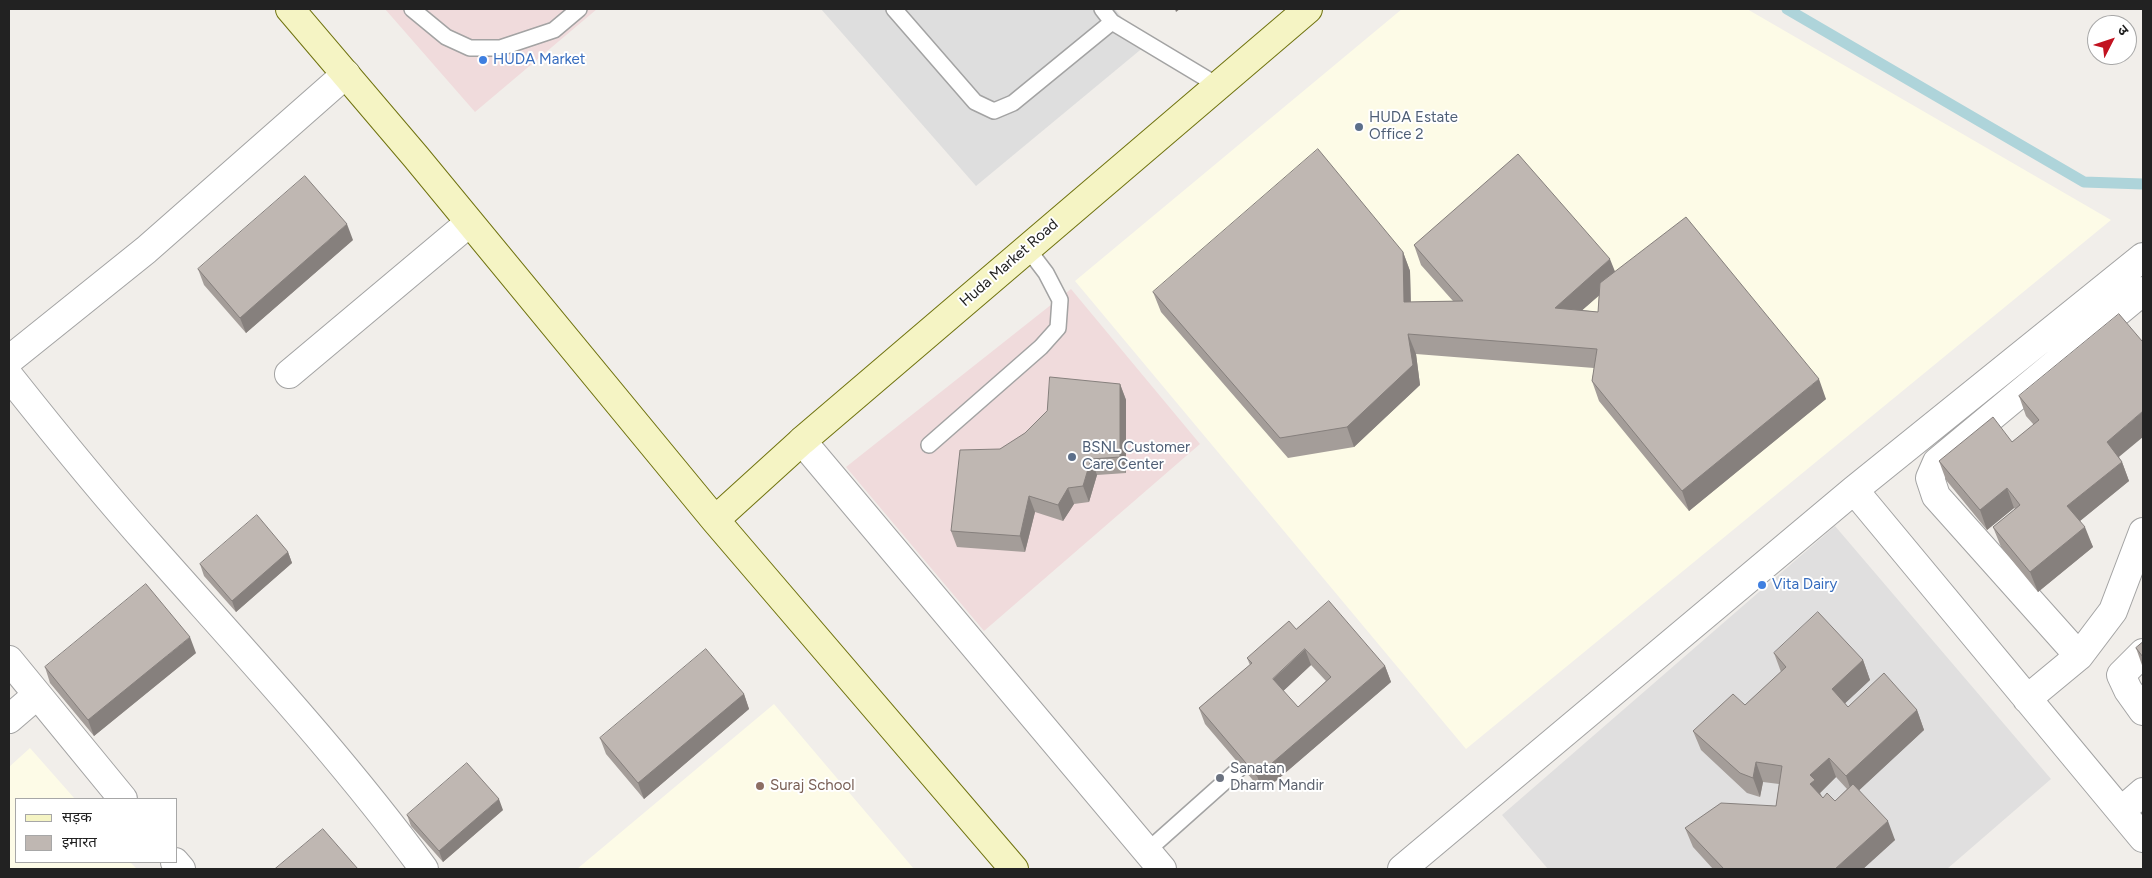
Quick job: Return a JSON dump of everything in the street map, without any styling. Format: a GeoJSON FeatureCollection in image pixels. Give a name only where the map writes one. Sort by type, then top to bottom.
{"type":"FeatureCollection","features":[{"type":"Feature","properties":{"kind":"street"},"geometry":{"type":"LineString","coordinates":[[290,9],[715,520],[1014,869]]}},
{"type":"Feature","properties":{"kind":"street","name":"Huda Market Road"},"geometry":{"type":"LineString","coordinates":[[715,520],[802,441],[1217,84],[1308,9]]}},
{"type":"Feature","properties":{"kind":"street"},"geometry":{"type":"LineString","coordinates":[[9,360],[146,250],[346,74]]}},
{"type":"Feature","properties":{"kind":"street"},"geometry":{"type":"LineString","coordinates":[[289,374],[469,224]]}},
{"type":"Feature","properties":{"kind":"street"},"geometry":{"type":"LineString","coordinates":[[1402,869],[1854,490],[2143,257]]}},
{"type":"Feature","properties":{"kind":"street"},"geometry":{"type":"LineString","coordinates":[[2079,656],[1936,496],[1930,478],[1937,462],[2143,291]]}},
{"type":"Feature","properties":{"kind":"street"},"geometry":{"type":"LineString","coordinates":[[9,376],[107,496],[292,706],[424,869]]}},
{"type":"Feature","properties":{"kind":"street"},"geometry":{"type":"LineString","coordinates":[[802,441],[1154,860]]}},
{"type":"Feature","properties":{"kind":"street"},"geometry":{"type":"LineString","coordinates":[[1854,490],[2143,838]]}},
{"type":"Feature","properties":{"kind":"street"},"geometry":{"type":"LineString","coordinates":[[2027,699],[2079,656],[2113,611],[2143,532]]}},
{"type":"Feature","properties":{"kind":"street"},"geometry":{"type":"LineString","coordinates":[[2143,653],[2121,675],[2128,690],[2143,711]]}},
{"type":"Feature","properties":{"kind":"street"},"geometry":{"type":"LineString","coordinates":[[9,660],[122,798]]}},
{"type":"Feature","properties":{"kind":"street"},"geometry":{"type":"LineString","coordinates":[[9,718],[37,695]]}},
{"type":"Feature","properties":{"kind":"street"},"geometry":{"type":"LineString","coordinates":[[2121,811],[2143,792]]}},
{"type":"Feature","properties":{"kind":"lane"},"geometry":{"type":"LineString","coordinates":[[412,9],[446,37],[470,48],[500,48],[554,30],[579,9]]}},
{"type":"Feature","properties":{"kind":"lane"},"geometry":{"type":"LineString","coordinates":[[894,9],[975,102],[994,111],[1013,103],[1112,22]]}},
{"type":"Feature","properties":{"kind":"lane"},"geometry":{"type":"LineString","coordinates":[[1102,9],[1112,22],[1217,84]]}},
{"type":"Feature","properties":{"kind":"lane"},"geometry":{"type":"LineString","coordinates":[[929,445],[1041,347],[1058,328],[1060,300],[1046,273],[1027,248]]}},
{"type":"Feature","properties":{"kind":"lane"},"geometry":{"type":"LineString","coordinates":[[1154,860],[1239,769]]}},
{"type":"Feature","properties":{"kind":"shaded area","name":"HUDA Market"},"geometry":{"type":"Polygon","coordinates":[[[385,9],[597,9],[475,112],[385,9]]]}},
{"type":"Feature","properties":{"kind":"shaded area"},"geometry":{"type":"Polygon","coordinates":[[[821,9],[1115,9],[1145,46],[976,186],[821,9]]]}},
{"type":"Feature","properties":{"kind":"shaded area"},"geometry":{"type":"Polygon","coordinates":[[[1402,9],[1747,9],[2111,220],[1466,749],[1075,281],[1402,9]]]}},
{"type":"Feature","properties":{"kind":"shaded area"},"geometry":{"type":"Polygon","coordinates":[[[1071,289],[1200,444],[984,631],[846,467],[1071,289]]]}},
{"type":"Feature","properties":{"kind":"shaded area"},"geometry":{"type":"Polygon","coordinates":[[[1835,526],[2051,779],[1947,869],[1548,869],[1502,815],[1835,526]]]}},
{"type":"Feature","properties":{"kind":"shaded area","name":"Suraj School"},"geometry":{"type":"Polygon","coordinates":[[[774,704],[914,869],[577,869],[774,704]]]}},
{"type":"Feature","properties":{"kind":"shaded area"},"geometry":{"type":"Polygon","coordinates":[[[30,748],[74,798],[15,798],[15,863],[131,863],[137,869],[9,869],[9,767],[30,748]]]}},
{"type":"Feature","properties":{"kind":"building"},"geometry":{"type":"Polygon","coordinates":[[[1318,149],[1403,252],[1404,302],[1463,301],[1414,245],[1518,154],[1610,259],[1555,308],[1598,312],[1600,283],[1686,217],[1819,379],[1682,491],[1592,381],[1597,349],[1408,334],[1413,365],[1347,427],[1280,438],[1153,292],[1318,149]]]}},
{"type":"Feature","properties":{"kind":"building"},"geometry":{"type":"Polygon","coordinates":[[[305,176],[347,224],[240,318],[198,269],[305,176]]]}},
{"type":"Feature","properties":{"kind":"building"},"geometry":{"type":"Polygon","coordinates":[[[2119,314],[2143,340],[2143,411],[2107,442],[2122,462],[2067,506],[2085,527],[2030,572],[1993,527],[2020,505],[2007,488],[1980,510],[1939,461],[1993,417],[2012,442],[2039,420],[2019,396],[2119,314]]]}},
{"type":"Feature","properties":{"kind":"building"},"geometry":{"type":"Polygon","coordinates":[[[1050,377],[1120,384],[1120,457],[1091,459],[1083,486],[1068,488],[1058,505],[1029,496],[1020,536],[951,531],[960,450],[1000,449],[1025,433],[1047,411],[1050,377]]]}},
{"type":"Feature","properties":{"kind":"building"},"geometry":{"type":"Polygon","coordinates":[[[257,515],[288,552],[232,601],[200,564],[257,515]]]}},
{"type":"Feature","properties":{"kind":"building"},"geometry":{"type":"Polygon","coordinates":[[[146,584],[190,637],[88,720],[45,667],[146,584]]]}},
{"type":"Feature","properties":{"kind":"building"},"geometry":{"type":"Polygon","coordinates":[[[1329,601],[1385,666],[1257,776],[1199,708],[1252,663],[1247,658],[1289,621],[1296,629],[1329,601]],[[1305,649],[1273,679],[1298,707],[1331,677],[1305,649]]]}},
{"type":"Feature","properties":{"kind":"building"},"geometry":{"type":"Polygon","coordinates":[[[1818,612],[1863,660],[1832,689],[1848,707],[1884,673],[1917,710],[1846,776],[1829,758],[1810,775],[1815,780],[1810,784],[1823,798],[1827,793],[1835,801],[1853,784],[1888,821],[1835,869],[1724,869],[1685,828],[1721,803],[1776,806],[1782,766],[1756,762],[1753,778],[1740,773],[1693,731],[1733,694],[1745,705],[1786,667],[1774,653],[1818,612]]]}},
{"type":"Feature","properties":{"kind":"building"},"geometry":{"type":"Polygon","coordinates":[[[2143,642],[2143,657],[2136,648],[2143,642]]]}},
{"type":"Feature","properties":{"kind":"building"},"geometry":{"type":"Polygon","coordinates":[[[706,649],[744,694],[638,783],[600,738],[706,649]]]}},
{"type":"Feature","properties":{"kind":"building"},"geometry":{"type":"Polygon","coordinates":[[[467,763],[499,799],[439,851],[407,815],[467,763]]]}},
{"type":"Feature","properties":{"kind":"building"},"geometry":{"type":"Polygon","coordinates":[[[323,829],[358,869],[275,869],[323,829]]]}},
{"type":"Feature","properties":{"kind":"waterway"},"geometry":{"type":"LineString","coordinates":[[1787,9],[2084,182],[2143,184]]}},
{"type":"Feature","properties":{"kind":"place","name":"HUDA Market"},"geometry":{"type":"Point","coordinates":[483,60]}},
{"type":"Feature","properties":{"kind":"place","name":"HUDA Estate Office 2"},"geometry":{"type":"Point","coordinates":[1359,127]}},
{"type":"Feature","properties":{"kind":"place","name":"BSNL Customer Care Center"},"geometry":{"type":"Point","coordinates":[1072,457]}},
{"type":"Feature","properties":{"kind":"place","name":"Vita Dairy"},"geometry":{"type":"Point","coordinates":[1762,585]}},
{"type":"Feature","properties":{"kind":"place","name":"Sanatan Dharm Mandir"},"geometry":{"type":"Point","coordinates":[1220,778]}},
{"type":"Feature","properties":{"kind":"place","name":"Suraj School"},"geometry":{"type":"Point","coordinates":[760,786]}}]}
